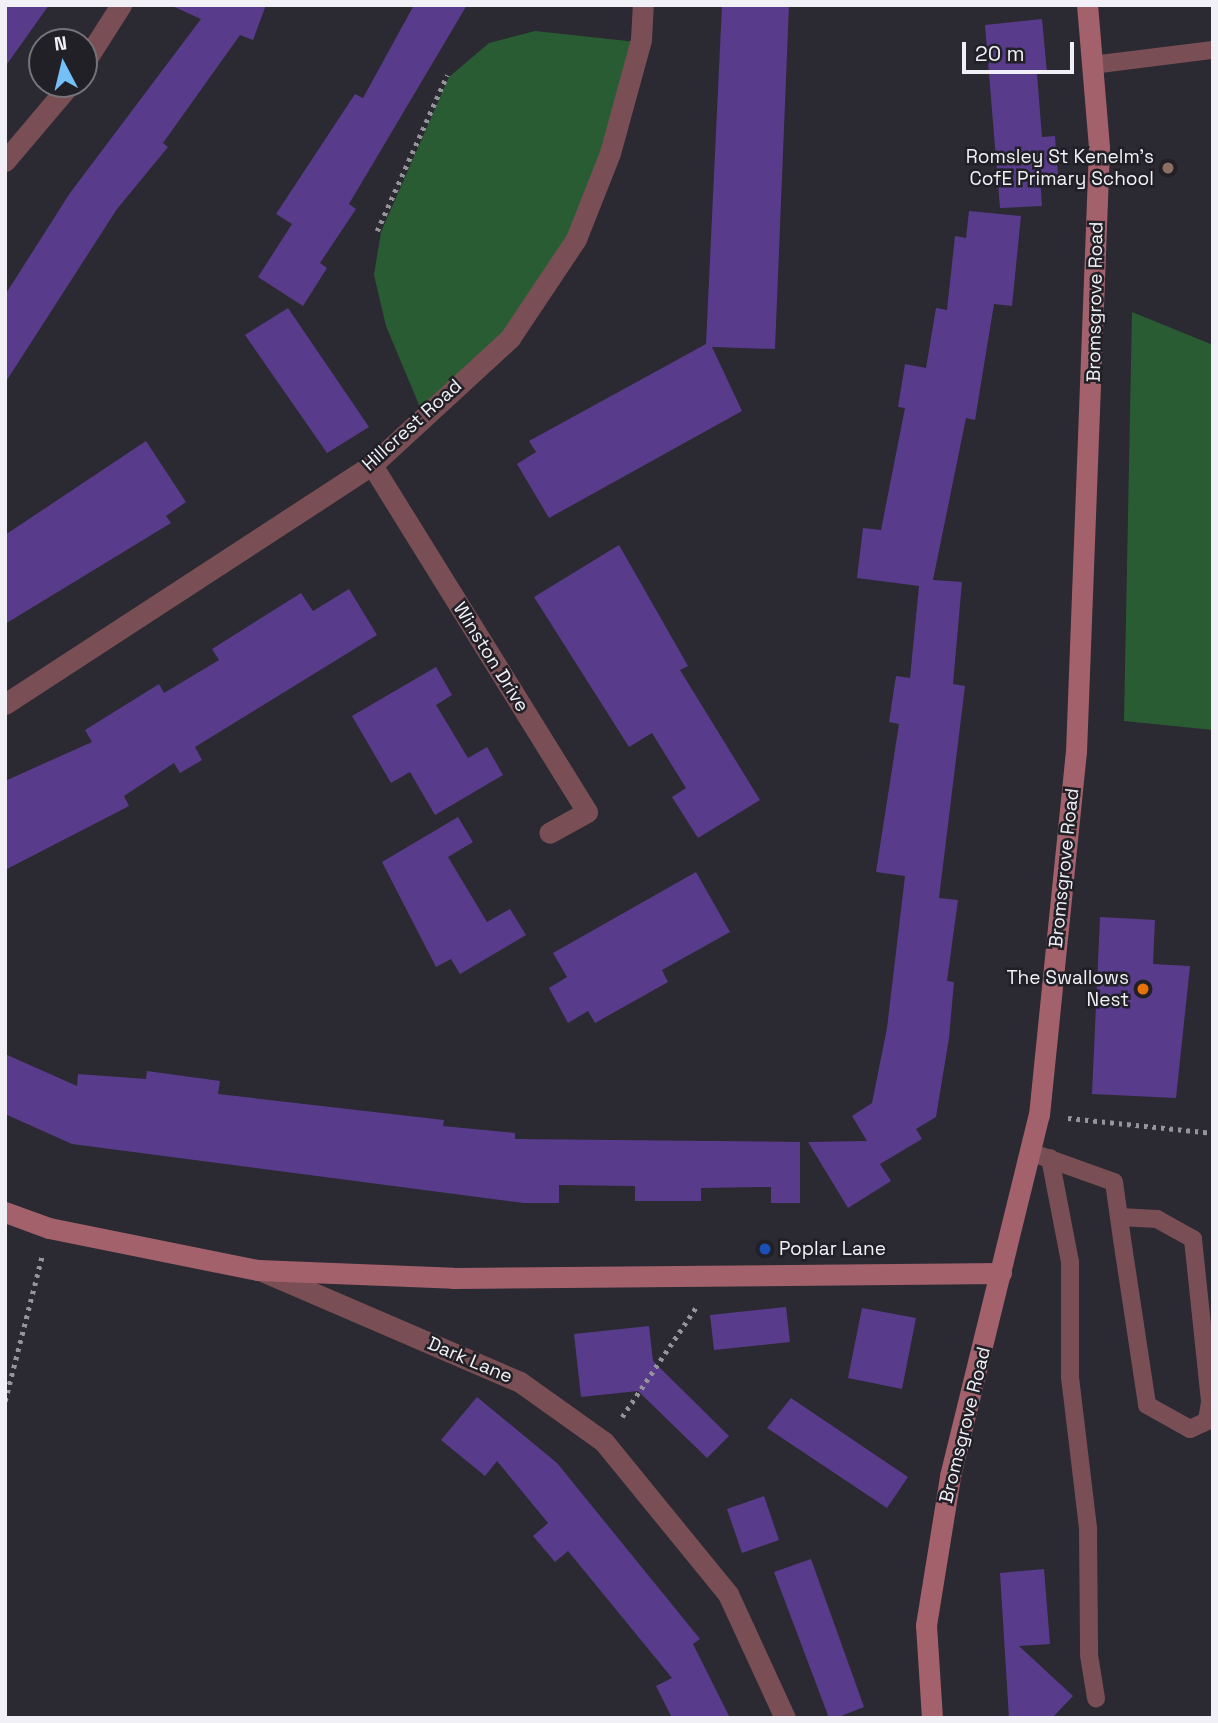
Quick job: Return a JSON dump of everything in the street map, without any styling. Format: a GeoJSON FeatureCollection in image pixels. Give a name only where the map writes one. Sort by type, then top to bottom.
{"type":"FeatureCollection","features":[{"type":"Feature","properties":{"kind":"main road","name":"Bromsgrove Road"},"geometry":{"type":"LineString","coordinates":[[932,1718],[926,1625],[950,1476],[1001,1273],[1040,1155],[1039,1115],[1076,751],[1094,374],[1099,147],[1087,5]]}},
{"type":"Feature","properties":{"kind":"main road","name":"Dark Lane"},"geometry":{"type":"LineString","coordinates":[[5,1212],[49,1228],[258,1269]]}},
{"type":"Feature","properties":{"kind":"main road"},"geometry":{"type":"LineString","coordinates":[[258,1269],[453,1278],[718,1273],[1001,1273]]}},
{"type":"Feature","properties":{"kind":"street"},"geometry":{"type":"LineString","coordinates":[[98,41],[121,5]]}},
{"type":"Feature","properties":{"kind":"street","name":"Hillcrest Road"},"geometry":{"type":"LineString","coordinates":[[5,704],[372,465],[510,338],[576,239],[610,153],[641,40],[643,5]]}},
{"type":"Feature","properties":{"kind":"street"},"geometry":{"type":"LineString","coordinates":[[5,160],[58,98]]}},
{"type":"Feature","properties":{"kind":"street","name":"Winston Drive"},"geometry":{"type":"LineString","coordinates":[[372,465],[587,811],[549,832]]}},
{"type":"Feature","properties":{"kind":"street","name":"Dark Lane"},"geometry":{"type":"LineString","coordinates":[[258,1269],[520,1382],[604,1442],[728,1594],[785,1718]]}},
{"type":"Feature","properties":{"kind":"lane"},"geometry":{"type":"LineString","coordinates":[[1092,65],[1213,50]]}},
{"type":"Feature","properties":{"kind":"lane"},"geometry":{"type":"LineString","coordinates":[[1040,1155],[1114,1182],[1119,1217],[1147,1405],[1190,1429],[1207,1422],[1210,1401],[1193,1239],[1157,1219],[1119,1217]]}},
{"type":"Feature","properties":{"kind":"lane"},"geometry":{"type":"LineString","coordinates":[[1040,1155],[1070,1262],[1070,1377],[1088,1528],[1089,1656],[1096,1699]]}},
{"type":"Feature","properties":{"kind":"path"},"geometry":{"type":"LineString","coordinates":[[377,231],[447,75]]}},
{"type":"Feature","properties":{"kind":"path"},"geometry":{"type":"LineString","coordinates":[[1039,1115],[1213,1133]]}},
{"type":"Feature","properties":{"kind":"path"},"geometry":{"type":"LineString","coordinates":[[5,1401],[49,1228]]}},
{"type":"Feature","properties":{"kind":"path"},"geometry":{"type":"LineString","coordinates":[[604,1442],[718,1273]]}},
{"type":"Feature","properties":{"kind":"green space"},"geometry":{"type":"Polygon","coordinates":[[[535,31],[637,42],[573,237],[507,335],[422,412],[386,326],[374,275],[381,232],[449,77],[489,43],[535,31]]]}},
{"type":"Feature","properties":{"kind":"green space"},"geometry":{"type":"Polygon","coordinates":[[[1132,312],[1213,345],[1213,730],[1124,721],[1132,312]]]}},
{"type":"Feature","properties":{"kind":"building"},"geometry":{"type":"Polygon","coordinates":[[[5,5],[49,5],[33,28],[28,28],[28,35],[5,67],[5,5]]]}},
{"type":"Feature","properties":{"kind":"building"},"geometry":{"type":"Polygon","coordinates":[[[170,5],[266,5],[253,40],[240,35],[163,143],[168,147],[117,209],[5,383],[5,295],[70,193],[201,19],[170,5]]]}},
{"type":"Feature","properties":{"kind":"building"},"geometry":{"type":"Polygon","coordinates":[[[414,5],[467,5],[349,204],[356,209],[320,263],[327,268],[303,306],[258,277],[292,224],[276,214],[355,94],[363,98],[414,5]]]}},
{"type":"Feature","properties":{"kind":"building"},"geometry":{"type":"Polygon","coordinates":[[[722,5],[789,5],[775,349],[712,347],[742,411],[549,518],[517,464],[536,452],[529,441],[706,344],[722,5]]]}},
{"type":"Feature","properties":{"kind":"building"},"geometry":{"type":"Polygon","coordinates":[[[1042,19],[1047,73],[1037,74],[1042,137],[1055,136],[1058,175],[1040,177],[1042,206],[1000,208],[985,25],[1042,19]]]}},
{"type":"Feature","properties":{"kind":"building"},"geometry":{"type":"Polygon","coordinates":[[[969,211],[1021,216],[1012,306],[994,304],[975,420],[966,418],[933,580],[962,582],[953,684],[965,686],[939,898],[958,900],[947,981],[954,982],[949,1038],[936,1117],[916,1129],[922,1139],[880,1164],[891,1181],[848,1208],[808,1142],[867,1141],[852,1116],[872,1103],[887,1028],[905,876],[876,872],[899,724],[889,722],[896,676],[910,678],[919,586],[857,578],[863,528],[881,530],[905,408],[898,407],[905,364],[926,368],[936,308],[947,310],[955,236],[966,238],[969,211]]]}},
{"type":"Feature","properties":{"kind":"building"},"geometry":{"type":"Polygon","coordinates":[[[288,308],[369,427],[327,453],[245,335],[288,308]]]}},
{"type":"Feature","properties":{"kind":"building"},"geometry":{"type":"Polygon","coordinates":[[[146,441],[186,502],[166,516],[171,523],[5,624],[5,535],[146,441]]]}},
{"type":"Feature","properties":{"kind":"building"},"geometry":{"type":"Polygon","coordinates":[[[619,545],[688,666],[680,670],[760,800],[698,838],[672,797],[686,788],[652,733],[629,747],[534,597],[619,545]]]}},
{"type":"Feature","properties":{"kind":"building"},"geometry":{"type":"Polygon","coordinates":[[[349,589],[377,635],[195,747],[202,760],[180,773],[174,763],[124,796],[129,806],[5,870],[5,781],[92,742],[85,730],[159,684],[164,693],[219,660],[212,649],[301,593],[313,611],[349,589]]]}},
{"type":"Feature","properties":{"kind":"building"},"geometry":{"type":"Polygon","coordinates":[[[436,667],[452,695],[436,705],[468,758],[487,747],[503,775],[435,815],[410,772],[391,783],[352,716],[436,667]]]}},
{"type":"Feature","properties":{"kind":"building"},"geometry":{"type":"Polygon","coordinates":[[[458,817],[473,842],[448,857],[487,922],[510,909],[526,935],[460,974],[451,959],[436,967],[382,862],[458,817]]]}},
{"type":"Feature","properties":{"kind":"building"},"geometry":{"type":"Polygon","coordinates":[[[696,872],[730,932],[662,970],[668,982],[595,1023],[588,1011],[568,1023],[549,988],[567,977],[553,953],[696,872]]]}},
{"type":"Feature","properties":{"kind":"building","name":"The Swallows Nest"},"geometry":{"type":"Polygon","coordinates":[[[1100,917],[1155,920],[1153,964],[1190,966],[1176,1098],[1092,1094],[1100,917]]]}},
{"type":"Feature","properties":{"kind":"building"},"geometry":{"type":"Polygon","coordinates":[[[5,1054],[77,1086],[78,1074],[146,1079],[147,1071],[220,1081],[218,1094],[444,1120],[443,1126],[515,1133],[515,1139],[800,1142],[800,1203],[771,1203],[771,1187],[701,1188],[701,1201],[635,1201],[635,1186],[559,1185],[559,1203],[524,1203],[72,1144],[5,1114],[5,1054]]]}},
{"type":"Feature","properties":{"kind":"building"},"geometry":{"type":"Polygon","coordinates":[[[786,1307],[790,1342],[714,1350],[710,1315],[786,1307]]]}},
{"type":"Feature","properties":{"kind":"building"},"geometry":{"type":"Polygon","coordinates":[[[862,1308],[916,1318],[902,1389],[848,1378],[862,1308]]]}},
{"type":"Feature","properties":{"kind":"building"},"geometry":{"type":"Polygon","coordinates":[[[649,1326],[653,1361],[729,1436],[707,1458],[638,1391],[581,1397],[574,1334],[649,1326]]]}},
{"type":"Feature","properties":{"kind":"building"},"geometry":{"type":"Polygon","coordinates":[[[477,1397],[557,1463],[700,1639],[693,1644],[730,1718],[672,1718],[656,1686],[672,1678],[568,1551],[555,1562],[533,1536],[548,1523],[497,1461],[485,1476],[441,1440],[477,1397]]]}},
{"type":"Feature","properties":{"kind":"building"},"geometry":{"type":"Polygon","coordinates":[[[791,1398],[908,1477],[887,1508],[767,1428],[791,1398]]]}},
{"type":"Feature","properties":{"kind":"building"},"geometry":{"type":"Polygon","coordinates":[[[764,1496],[779,1540],[742,1553],[727,1509],[764,1496]]]}},
{"type":"Feature","properties":{"kind":"building"},"geometry":{"type":"Polygon","coordinates":[[[811,1559],[864,1707],[836,1718],[829,1718],[774,1572],[811,1559]]]}},
{"type":"Feature","properties":{"kind":"building"},"geometry":{"type":"Polygon","coordinates":[[[1044,1569],[1050,1644],[1019,1646],[1073,1696],[1052,1718],[1009,1718],[1000,1573],[1044,1569]]]}},
{"type":"Feature","properties":{"kind":"place","name":"Romsley St Kenelm's CofE Primary School"},"geometry":{"type":"Point","coordinates":[1168,168]}},
{"type":"Feature","properties":{"kind":"place","name":"The Swallows Nest"},"geometry":{"type":"Point","coordinates":[1143,989]}},
{"type":"Feature","properties":{"kind":"place","name":"Poplar Lane"},"geometry":{"type":"Point","coordinates":[765,1249]}}]}
